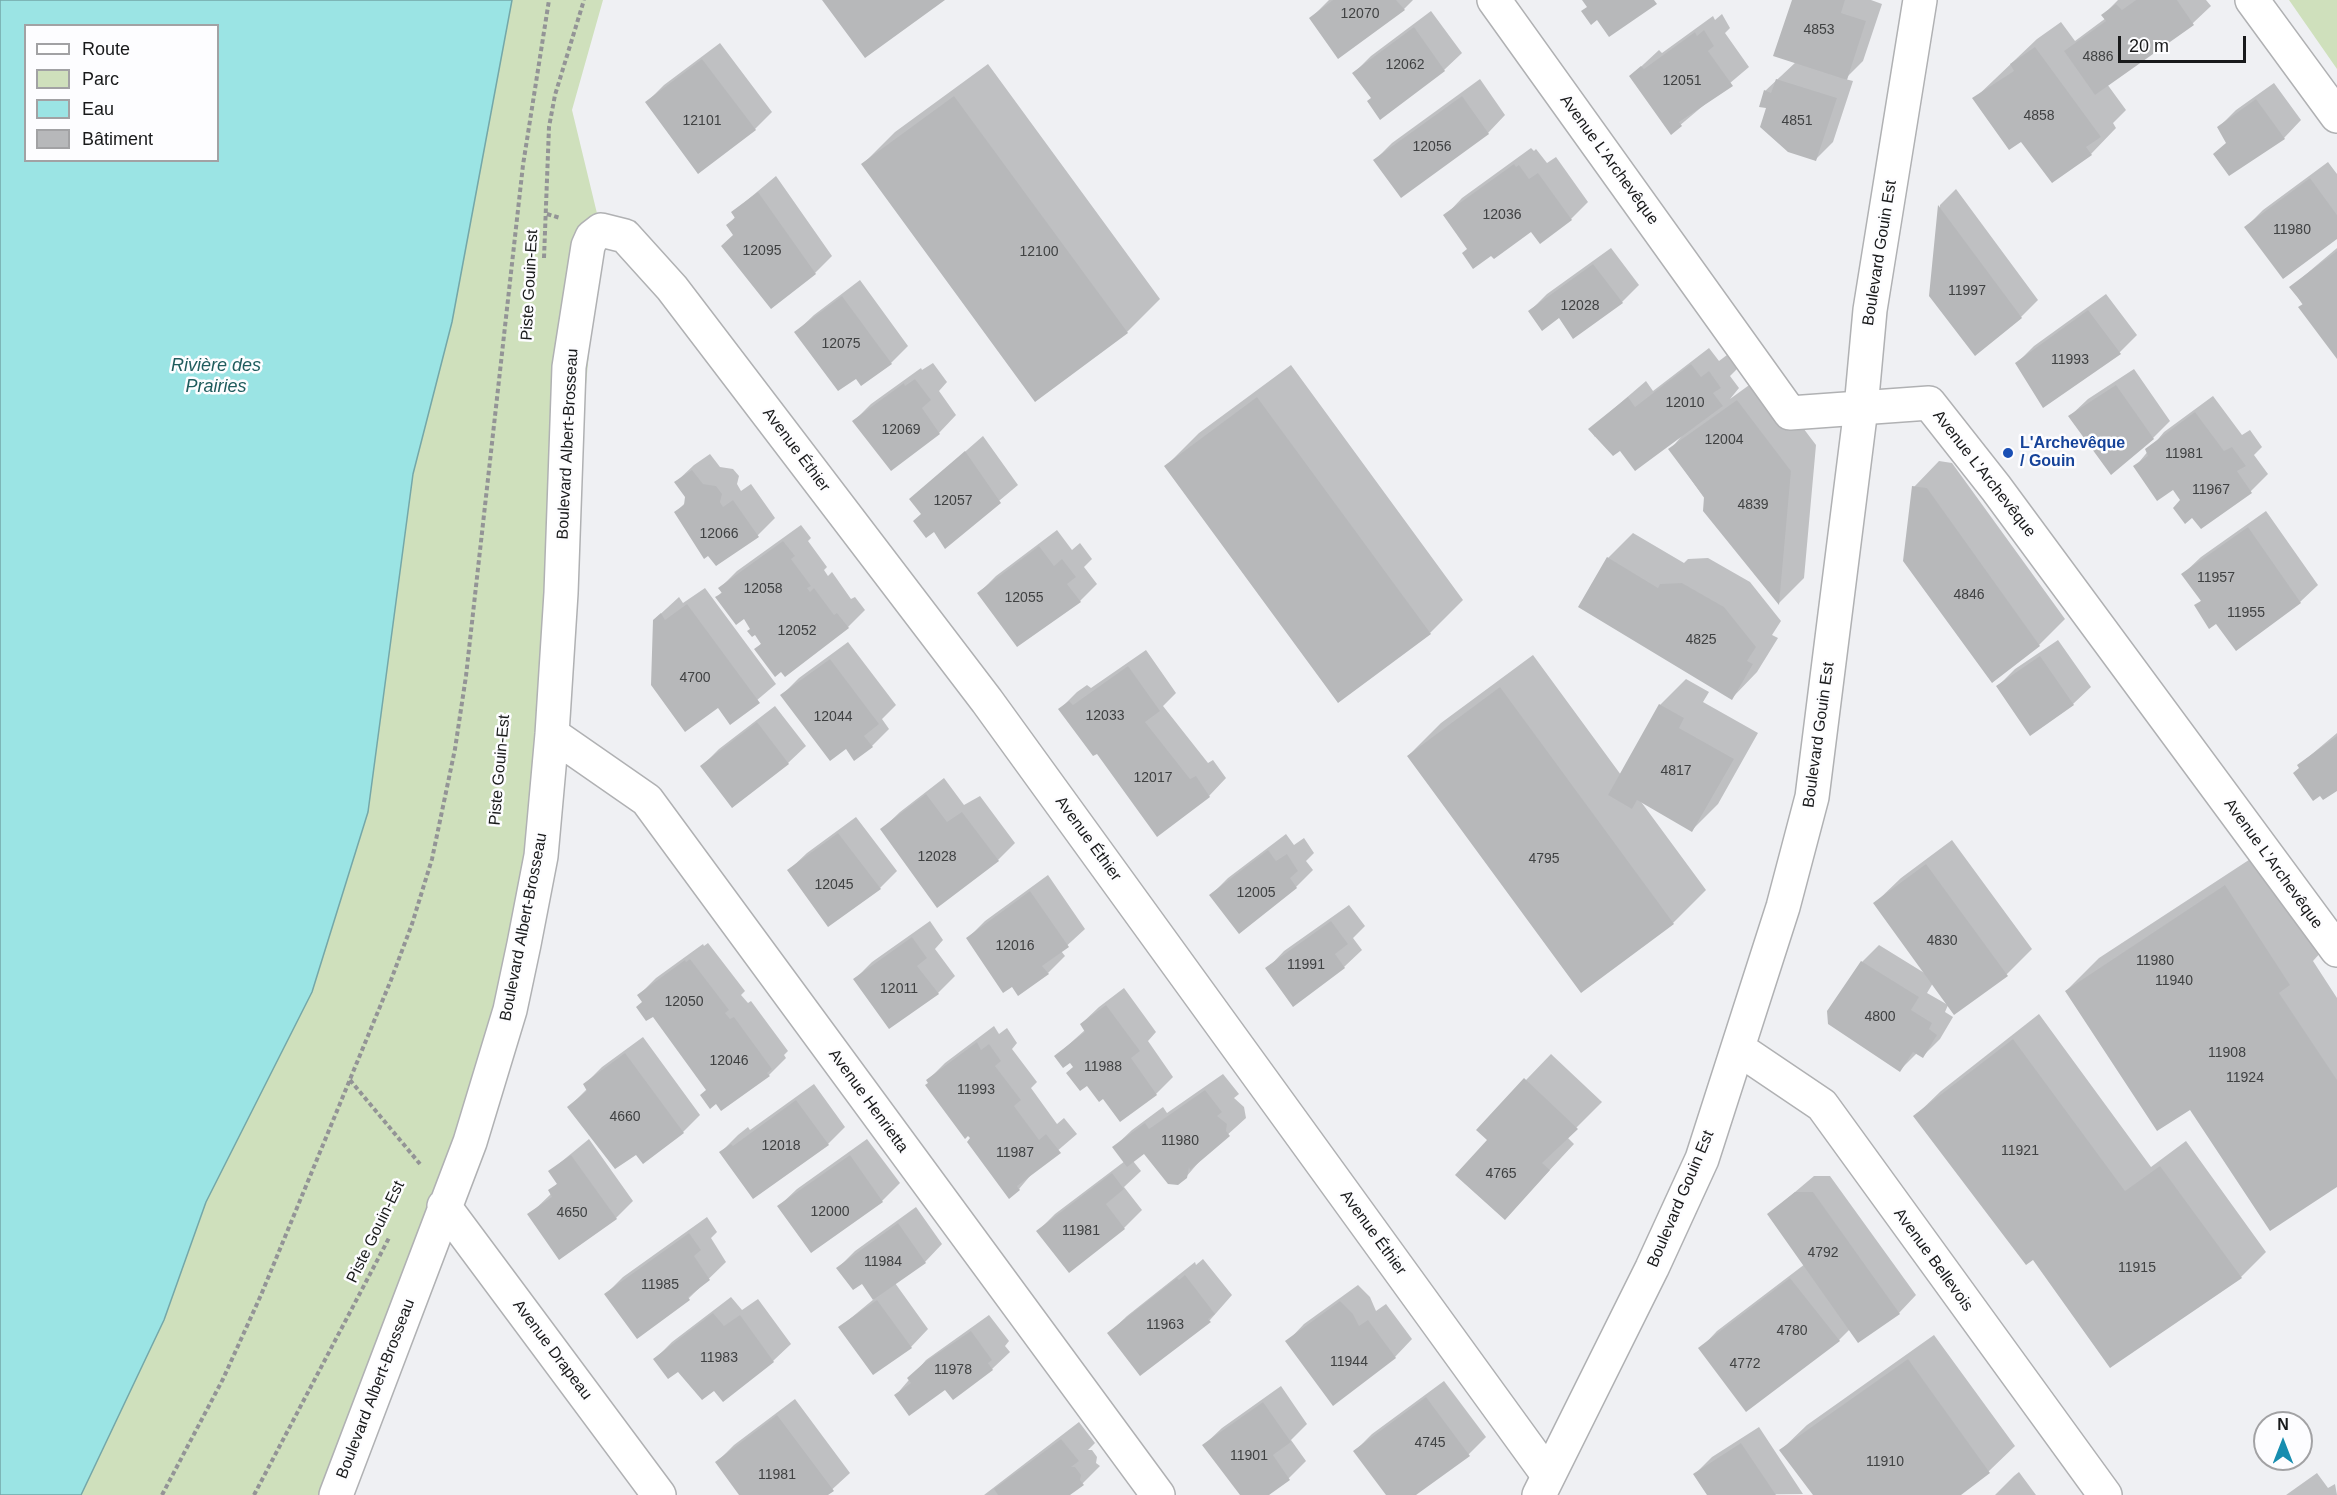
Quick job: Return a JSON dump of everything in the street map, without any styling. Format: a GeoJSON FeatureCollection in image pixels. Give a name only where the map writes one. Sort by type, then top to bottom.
{"type":"FeatureCollection","features":[{"type":"Feature","properties":{"kind":"street","name":"Avenue L'Archevêque"},"geometry":{"type":"LineString","coordinates":[[1494,0],[1790,413],[1929,403],[1996,488],[2337,950]]}},
{"type":"Feature","properties":{"kind":"street","name":"Boulevard Gouin Est"},"geometry":{"type":"LineString","coordinates":[[1544,1485],[1652,1268],[1702,1159],[1783,907],[1812,797],[1862,408],[1870,310],[1920,0]]}},
{"type":"Feature","properties":{"kind":"street"},"geometry":{"type":"LineString","coordinates":[[2252,0],[2337,116]]}},
{"type":"Feature","properties":{"kind":"street","name":"Boulevard Albert-Brosseau"},"geometry":{"type":"LineString","coordinates":[[336,1495],[470,1142],[510,1010],[541,856],[561,593],[569,367],[588,246],[592,237],[601,230]]}},
{"type":"Feature","properties":{"kind":"street","name":"Avenue Éthier"},"geometry":{"type":"LineString","coordinates":[[601,230],[625,236],[672,288],[973,682],[1544,1485]]}},
{"type":"Feature","properties":{"kind":"street","name":"Avenue Henrietta"},"geometry":{"type":"LineString","coordinates":[[552,734],[646,800],[1158,1495]]}},
{"type":"Feature","properties":{"kind":"street","name":"Avenue Bellevois"},"geometry":{"type":"LineString","coordinates":[[1738,1048],[1822,1105],[2105,1495]]}},
{"type":"Feature","properties":{"kind":"street","name":"Avenue Drapeau"},"geometry":{"type":"LineString","coordinates":[[444,1206],[659,1495]]}},
{"type":"Feature","properties":{"kind":"path"},"geometry":{"type":"LineString","coordinates":[[162,1495],[223,1379],[261,1295],[412,924],[432,858],[455,749],[476,597],[523,165],[549,0]]}},
{"type":"Feature","properties":{"kind":"path","name":"Piste Gouin-Est"},"geometry":{"type":"LineString","coordinates":[[544,262],[549,127],[555,95],[584,0]]}},
{"type":"Feature","properties":{"kind":"path"},"geometry":{"type":"LineString","coordinates":[[349,1080],[421,1165]]}},
{"type":"Feature","properties":{"kind":"path","name":"Piste Gouin-Est"},"geometry":{"type":"LineString","coordinates":[[416,1175],[424,1154]]}},
{"type":"Feature","properties":{"kind":"path","name":"Piste Gouin-Est"},"geometry":{"type":"LineString","coordinates":[[254,1495],[391,1234]]}},
{"type":"Feature","properties":{"kind":"green space"},"geometry":{"type":"Polygon","coordinates":[[[512,0],[603,0],[572,110],[601,230],[552,734],[524,944],[342,1495],[81,1495],[164,1320],[206,1202],[413,474],[452,322],[512,0]]]}},
{"type":"Feature","properties":{"kind":"green space"},"geometry":{"type":"Polygon","coordinates":[[[2289,0],[2337,0],[2337,69],[2289,0]]]}},
{"type":"Feature","properties":{"kind":"water","name":"Rivière des Prairies"},"geometry":{"type":"Polygon","coordinates":[[[0,0],[512,0],[452,322],[413,474],[368,812],[312,992],[206,1202],[164,1320],[81,1495],[0,1495],[0,0]]]}},
{"type":"Feature","properties":{"kind":"building"},"geometry":{"type":"Polygon","coordinates":[[[822,0],[945,0],[865,58],[822,0]]]}},
{"type":"Feature","properties":{"kind":"building"},"geometry":{"type":"Polygon","coordinates":[[[1333,0],[1396,0],[1405,10],[1338,59],[1309,18],[1333,0]]]}},
{"type":"Feature","properties":{"kind":"building"},"geometry":{"type":"Polygon","coordinates":[[[1582,0],[1654,0],[1657,4],[1609,37],[1597,20],[1591,25],[1581,11],[1587,7],[1582,0]]]}},
{"type":"Feature","properties":{"kind":"building"},"geometry":{"type":"Polygon","coordinates":[[[1792,0],[1845,0],[1841,13],[1866,21],[1847,80],[1773,56],[1792,0]]]}},
{"type":"Feature","properties":{"kind":"building"},"geometry":{"type":"Polygon","coordinates":[[[2136,0],[2177,0],[2194,25],[2095,95],[2064,51],[2106,21],[2101,15],[2116,4],[2122,10],[2136,0]]]}},
{"type":"Feature","properties":{"kind":"building"},"geometry":{"type":"Polygon","coordinates":[[[1414,27],[1445,71],[1380,120],[1367,101],[1371,98],[1352,73],[1414,27]]]}},
{"type":"Feature","properties":{"kind":"building"},"geometry":{"type":"Polygon","coordinates":[[[1704,30],[1714,46],[1708,51],[1733,86],[1679,122],[1682,126],[1671,135],[1629,76],[1641,66],[1644,69],[1695,32],[1697,36],[1704,30]]]}},
{"type":"Feature","properties":{"kind":"building"},"geometry":{"type":"Polygon","coordinates":[[[2035,47],[2101,137],[2086,147],[2092,155],[2052,183],[2021,142],[2009,150],[1972,98],[2014,71],[2010,64],[2035,47]]]}},
{"type":"Feature","properties":{"kind":"building"},"geometry":{"type":"Polygon","coordinates":[[[702,59],[756,130],[698,174],[645,102],[702,59]]]}},
{"type":"Feature","properties":{"kind":"building"},"geometry":{"type":"Polygon","coordinates":[[[1776,79],[1837,98],[1816,161],[1788,152],[1760,127],[1766,108],[1759,107],[1764,90],[1771,93],[1776,79]]]}},
{"type":"Feature","properties":{"kind":"building"},"geometry":{"type":"Polygon","coordinates":[[[954,96],[1128,333],[1035,402],[861,164],[954,96]]]}},
{"type":"Feature","properties":{"kind":"building"},"geometry":{"type":"Polygon","coordinates":[[[1462,96],[1489,134],[1401,198],[1373,160],[1462,96]]]}},
{"type":"Feature","properties":{"kind":"building"},"geometry":{"type":"Polygon","coordinates":[[[2256,99],[2285,139],[2229,176],[2213,154],[2226,143],[2217,127],[2256,99]]]}},
{"type":"Feature","properties":{"kind":"building"},"geometry":{"type":"Polygon","coordinates":[[[1514,164],[1516,167],[1519,165],[1529,179],[1538,173],[1572,220],[1540,244],[1531,232],[1494,259],[1491,256],[1473,269],[1462,253],[1467,249],[1443,215],[1514,164]]]}},
{"type":"Feature","properties":{"kind":"building"},"geometry":{"type":"Polygon","coordinates":[[[2310,178],[2337,215],[2337,239],[2283,279],[2244,227],[2310,178]]]}},
{"type":"Feature","properties":{"kind":"building"},"geometry":{"type":"Polygon","coordinates":[[[758,192],[816,274],[771,309],[721,246],[733,235],[726,225],[735,218],[731,212],[758,192]]]}},
{"type":"Feature","properties":{"kind":"building"},"geometry":{"type":"Polygon","coordinates":[[[1938,205],[2022,318],[1975,356],[1929,296],[1938,205]]]}},
{"type":"Feature","properties":{"kind":"building"},"geometry":{"type":"Polygon","coordinates":[[[2337,251],[2337,359],[2298,307],[2303,304],[2289,287],[2337,251]]]}},
{"type":"Feature","properties":{"kind":"building"},"geometry":{"type":"Polygon","coordinates":[[[1593,264],[1623,303],[1573,339],[1559,318],[1542,331],[1528,311],[1593,264]]]}},
{"type":"Feature","properties":{"kind":"building"},"geometry":{"type":"Polygon","coordinates":[[[842,296],[892,364],[861,386],[856,379],[838,391],[794,332],[842,296]]]}},
{"type":"Feature","properties":{"kind":"building"},"geometry":{"type":"Polygon","coordinates":[[[2088,310],[2121,354],[2043,408],[2015,363],[2088,310]]]}},
{"type":"Feature","properties":{"kind":"building"},"geometry":{"type":"Polygon","coordinates":[[[1691,364],[1701,377],[1709,371],[1721,388],[1713,393],[1723,406],[1635,471],[1620,451],[1613,456],[1588,429],[1628,397],[1635,407],[1691,364]]]}},
{"type":"Feature","properties":{"kind":"building"},"geometry":{"type":"Polygon","coordinates":[[[915,379],[931,400],[922,408],[940,434],[891,471],[852,421],[904,383],[905,386],[915,379]]]}},
{"type":"Feature","properties":{"kind":"building"},"geometry":{"type":"Polygon","coordinates":[[[2116,385],[2154,439],[2111,475],[2068,416],[2116,385]]]}},
{"type":"Feature","properties":{"kind":"building"},"geometry":{"type":"Polygon","coordinates":[[[1257,397],[1431,634],[1338,703],[1164,466],[1257,397]]]}},
{"type":"Feature","properties":{"kind":"building"},"geometry":{"type":"Polygon","coordinates":[[[1737,400],[1791,471],[1779,605],[1703,511],[1704,497],[1668,449],[1737,400]]]}},
{"type":"Feature","properties":{"kind":"building"},"geometry":{"type":"Polygon","coordinates":[[[2195,412],[2224,451],[2232,447],[2246,466],[2237,471],[2252,493],[2201,529],[2192,518],[2185,524],[2173,508],[2180,500],[2173,490],[2157,501],[2133,466],[2148,456],[2145,449],[2195,412]]]}},
{"type":"Feature","properties":{"kind":"building"},"geometry":{"type":"Polygon","coordinates":[[[965,451],[1001,503],[945,549],[934,532],[926,538],[913,521],[921,514],[909,499],[965,451]]]}},
{"type":"Feature","properties":{"kind":"building"},"geometry":{"type":"Polygon","coordinates":[[[692,470],[703,484],[716,486],[722,494],[720,502],[723,507],[733,500],[759,537],[716,566],[708,556],[704,559],[674,512],[684,505],[685,497],[674,482],[692,470]]]}},
{"type":"Feature","properties":{"kind":"building"},"geometry":{"type":"Polygon","coordinates":[[[1912,486],[1927,488],[2040,646],[1992,683],[1903,561],[1912,486]]]}},
{"type":"Feature","properties":{"kind":"building"},"geometry":{"type":"Polygon","coordinates":[[[2248,527],[2301,603],[2236,651],[2216,624],[2209,629],[2194,605],[2201,601],[2181,574],[2248,527]]]}},
{"type":"Feature","properties":{"kind":"building"},"geometry":{"type":"Polygon","coordinates":[[[783,541],[795,556],[791,559],[811,586],[807,588],[810,592],[814,588],[834,615],[837,613],[849,628],[785,677],[781,672],[775,677],[754,649],[761,644],[755,635],[752,637],[747,631],[750,629],[744,619],[736,625],[715,597],[722,593],[718,588],[783,541]]]}},
{"type":"Feature","properties":{"kind":"building"},"geometry":{"type":"Polygon","coordinates":[[[1039,546],[1054,566],[1062,559],[1076,577],[1067,584],[1081,602],[1017,647],[977,593],[1039,546]]]}},
{"type":"Feature","properties":{"kind":"building"},"geometry":{"type":"Polygon","coordinates":[[[1607,557],[1658,588],[1660,584],[1682,583],[1724,607],[1756,647],[1747,661],[1753,664],[1732,700],[1578,607],[1607,557]]]}},
{"type":"Feature","properties":{"kind":"building"},"geometry":{"type":"Polygon","coordinates":[[[687,604],[760,703],[730,725],[718,708],[685,732],[651,685],[653,620],[661,613],[665,620],[687,604]]]}},
{"type":"Feature","properties":{"kind":"building"},"geometry":{"type":"Polygon","coordinates":[[[2040,656],[2074,705],[2030,736],[1996,686],[2040,656]]]}},
{"type":"Feature","properties":{"kind":"building"},"geometry":{"type":"Polygon","coordinates":[[[830,659],[879,724],[864,736],[873,747],[854,761],[846,749],[830,761],[780,695],[830,659]]]}},
{"type":"Feature","properties":{"kind":"building"},"geometry":{"type":"Polygon","coordinates":[[[1128,666],[1160,711],[1145,722],[1190,779],[1196,776],[1210,797],[1157,837],[1097,754],[1093,756],[1058,709],[1069,701],[1073,705],[1128,666]]]}},
{"type":"Feature","properties":{"kind":"building"},"geometry":{"type":"Polygon","coordinates":[[[1500,687],[1674,924],[1581,993],[1407,756],[1500,687]]]}},
{"type":"Feature","properties":{"kind":"building"},"geometry":{"type":"Polygon","coordinates":[[[1659,704],[1684,718],[1679,728],[1734,759],[1692,832],[1637,800],[1632,809],[1608,795],[1659,704]]]}},
{"type":"Feature","properties":{"kind":"building"},"geometry":{"type":"Polygon","coordinates":[[[757,722],[789,764],[732,808],[700,766],[757,722]]]}},
{"type":"Feature","properties":{"kind":"building"},"geometry":{"type":"Polygon","coordinates":[[[2337,736],[2337,791],[2323,800],[2320,796],[2313,801],[2293,773],[2299,768],[2297,765],[2337,736]]]}},
{"type":"Feature","properties":{"kind":"building"},"geometry":{"type":"Polygon","coordinates":[[[926,794],[947,822],[962,812],[999,861],[937,908],[880,829],[926,794]]]}},
{"type":"Feature","properties":{"kind":"building"},"geometry":{"type":"Polygon","coordinates":[[[838,833],[881,889],[828,927],[787,870],[838,833]]]}},
{"type":"Feature","properties":{"kind":"building"},"geometry":{"type":"Polygon","coordinates":[[[1268,850],[1276,861],[1287,854],[1298,871],[1290,878],[1297,888],[1239,934],[1209,895],[1268,850]]]}},
{"type":"Feature","properties":{"kind":"building"},"geometry":{"type":"Polygon","coordinates":[[[1926,864],[2008,976],[1954,1015],[1873,903],[1926,864]]]}},
{"type":"Feature","properties":{"kind":"building"},"geometry":{"type":"Polygon","coordinates":[[[2225,885],[2290,985],[2279,993],[2337,1080],[2337,1187],[2270,1231],[2190,1110],[2157,1131],[2065,991],[2225,885]]]}},
{"type":"Feature","properties":{"kind":"building"},"geometry":{"type":"Polygon","coordinates":[[[1030,891],[1069,947],[1042,966],[1049,974],[1018,996],[1012,987],[1003,993],[966,938],[1030,891]]]}},
{"type":"Feature","properties":{"kind":"building"},"geometry":{"type":"Polygon","coordinates":[[[1331,921],[1348,944],[1335,954],[1345,968],[1293,1007],[1265,968],[1331,921]]]}},
{"type":"Feature","properties":{"kind":"building"},"geometry":{"type":"Polygon","coordinates":[[[912,937],[927,958],[917,966],[939,994],[889,1029],[853,979],[912,937]]]}},
{"type":"Feature","properties":{"kind":"building"},"geometry":{"type":"Polygon","coordinates":[[[690,959],[729,1010],[725,1013],[730,1019],[734,1017],[772,1069],[767,1073],[770,1076],[721,1111],[716,1104],[710,1109],[700,1095],[706,1090],[653,1017],[646,1021],[636,1007],[642,1002],[637,995],[685,960],[686,962],[690,959]]]}},
{"type":"Feature","properties":{"kind":"building"},"geometry":{"type":"Polygon","coordinates":[[[1861,961],[1919,997],[1911,1010],[1932,1023],[1929,1029],[1937,1035],[1923,1058],[1913,1052],[1900,1072],[1828,1024],[1827,1011],[1861,961]]]}},
{"type":"Feature","properties":{"kind":"building"},"geometry":{"type":"Polygon","coordinates":[[[1106,1005],[1140,1051],[1131,1058],[1157,1095],[1120,1122],[1103,1099],[1099,1102],[1087,1086],[1080,1091],[1066,1073],[1073,1067],[1070,1063],[1063,1068],[1054,1056],[1085,1032],[1080,1024],[1106,1005]]]}},
{"type":"Feature","properties":{"kind":"building"},"geometry":{"type":"Polygon","coordinates":[[[2013,1039],[2125,1191],[2160,1166],[2242,1278],[2110,1368],[2033,1260],[2026,1265],[1913,1116],[2013,1039]]]}},
{"type":"Feature","properties":{"kind":"building"},"geometry":{"type":"Polygon","coordinates":[[[977,1042],[981,1050],[989,1044],[1001,1061],[995,1066],[1021,1100],[1014,1106],[1039,1140],[1046,1134],[1061,1153],[1017,1186],[1020,1190],[1009,1199],[967,1142],[970,1138],[968,1136],[965,1139],[925,1085],[928,1083],[926,1080],[977,1042]]]}},
{"type":"Feature","properties":{"kind":"building"},"geometry":{"type":"Polygon","coordinates":[[[625,1053],[684,1133],[643,1164],[636,1155],[615,1169],[567,1107],[587,1091],[583,1084],[625,1053]]]}},
{"type":"Feature","properties":{"kind":"building"},"geometry":{"type":"Polygon","coordinates":[[[1524,1078],[1578,1129],[1542,1163],[1550,1170],[1505,1220],[1455,1175],[1487,1140],[1476,1130],[1524,1078]]]}},
{"type":"Feature","properties":{"kind":"building"},"geometry":{"type":"Polygon","coordinates":[[[1205,1090],[1222,1112],[1217,1116],[1227,1124],[1226,1131],[1230,1136],[1190,1170],[1189,1167],[1187,1178],[1178,1185],[1168,1184],[1144,1154],[1127,1167],[1112,1147],[1145,1123],[1149,1129],[1205,1090]]]}},
{"type":"Feature","properties":{"kind":"building"},"geometry":{"type":"Polygon","coordinates":[[[796,1100],[829,1145],[753,1199],[719,1152],[731,1144],[733,1146],[796,1100]]]}},
{"type":"Feature","properties":{"kind":"building"},"geometry":{"type":"Polygon","coordinates":[[[571,1155],[617,1219],[559,1260],[527,1214],[552,1197],[548,1190],[557,1184],[548,1171],[571,1155]]]}},
{"type":"Feature","properties":{"kind":"building"},"geometry":{"type":"Polygon","coordinates":[[[850,1155],[883,1202],[811,1253],[777,1206],[850,1155]]]}},
{"type":"Feature","properties":{"kind":"building"},"geometry":{"type":"Polygon","coordinates":[[[1112,1173],[1124,1189],[1106,1204],[1125,1229],[1069,1273],[1036,1231],[1112,1173]]]}},
{"type":"Feature","properties":{"kind":"building"},"geometry":{"type":"Polygon","coordinates":[[[1795,1192],[1813,1192],[1900,1314],[1858,1343],[1767,1214],[1795,1192]]]}},
{"type":"Feature","properties":{"kind":"building"},"geometry":{"type":"Polygon","coordinates":[[[898,1223],[926,1263],[873,1300],[862,1284],[853,1290],[836,1268],[898,1223]]]}},
{"type":"Feature","properties":{"kind":"building"},"geometry":{"type":"Polygon","coordinates":[[[689,1233],[701,1250],[694,1256],[710,1280],[688,1297],[690,1300],[637,1339],[604,1294],[689,1233]]]}},
{"type":"Feature","properties":{"kind":"building"},"geometry":{"type":"Polygon","coordinates":[[[1185,1275],[1215,1314],[1208,1319],[1211,1322],[1140,1376],[1107,1333],[1177,1278],[1179,1280],[1185,1275]]]}},
{"type":"Feature","properties":{"kind":"building"},"geometry":{"type":"Polygon","coordinates":[[[1790,1278],[1840,1341],[1746,1412],[1698,1348],[1790,1278]]]}},
{"type":"Feature","properties":{"kind":"building"},"geometry":{"type":"Polygon","coordinates":[[[877,1300],[912,1348],[873,1375],[838,1327],[877,1300]]]}},
{"type":"Feature","properties":{"kind":"building"},"geometry":{"type":"Polygon","coordinates":[[[1340,1301],[1353,1314],[1359,1326],[1368,1320],[1396,1358],[1333,1406],[1285,1341],[1340,1301]]]}},
{"type":"Feature","properties":{"kind":"building"},"geometry":{"type":"Polygon","coordinates":[[[713,1313],[724,1326],[740,1315],[774,1362],[723,1402],[714,1391],[702,1400],[678,1372],[668,1379],[653,1359],[713,1313]]]}},
{"type":"Feature","properties":{"kind":"building"},"geometry":{"type":"Polygon","coordinates":[[[971,1331],[992,1360],[988,1363],[993,1370],[953,1400],[945,1390],[909,1416],[894,1395],[911,1383],[907,1378],[925,1362],[971,1331]]]}},
{"type":"Feature","properties":{"kind":"building"},"geometry":{"type":"Polygon","coordinates":[[[1908,1359],[1990,1473],[1961,1495],[1813,1495],[1779,1450],[1908,1359]]]}},
{"type":"Feature","properties":{"kind":"building"},"geometry":{"type":"Polygon","coordinates":[[[1426,1397],[1470,1456],[1416,1495],[1386,1495],[1353,1451],[1426,1397]]]}},
{"type":"Feature","properties":{"kind":"building"},"geometry":{"type":"Polygon","coordinates":[[[1263,1402],[1291,1442],[1273,1455],[1290,1480],[1269,1495],[1240,1495],[1202,1445],[1263,1402]]]}},
{"type":"Feature","properties":{"kind":"building"},"geometry":{"type":"Polygon","coordinates":[[[777,1415],[834,1491],[828,1495],[739,1495],[715,1462],[777,1415]]]}},
{"type":"Feature","properties":{"kind":"building"},"geometry":{"type":"Polygon","coordinates":[[[1061,1439],[1079,1461],[1071,1467],[1075,1467],[1081,1475],[1080,1480],[1084,1485],[1070,1495],[998,1495],[994,1489],[1061,1439]]]}},
{"type":"Feature","properties":{"kind":"building"},"geometry":{"type":"Polygon","coordinates":[[[1741,1443],[1776,1495],[1707,1495],[1693,1474],[1741,1443]]]}},
{"type":"Feature","properties":{"kind":"place","name":"L'Archevêque / Gouin"},"geometry":{"type":"Point","coordinates":[2008,453]}}]}
